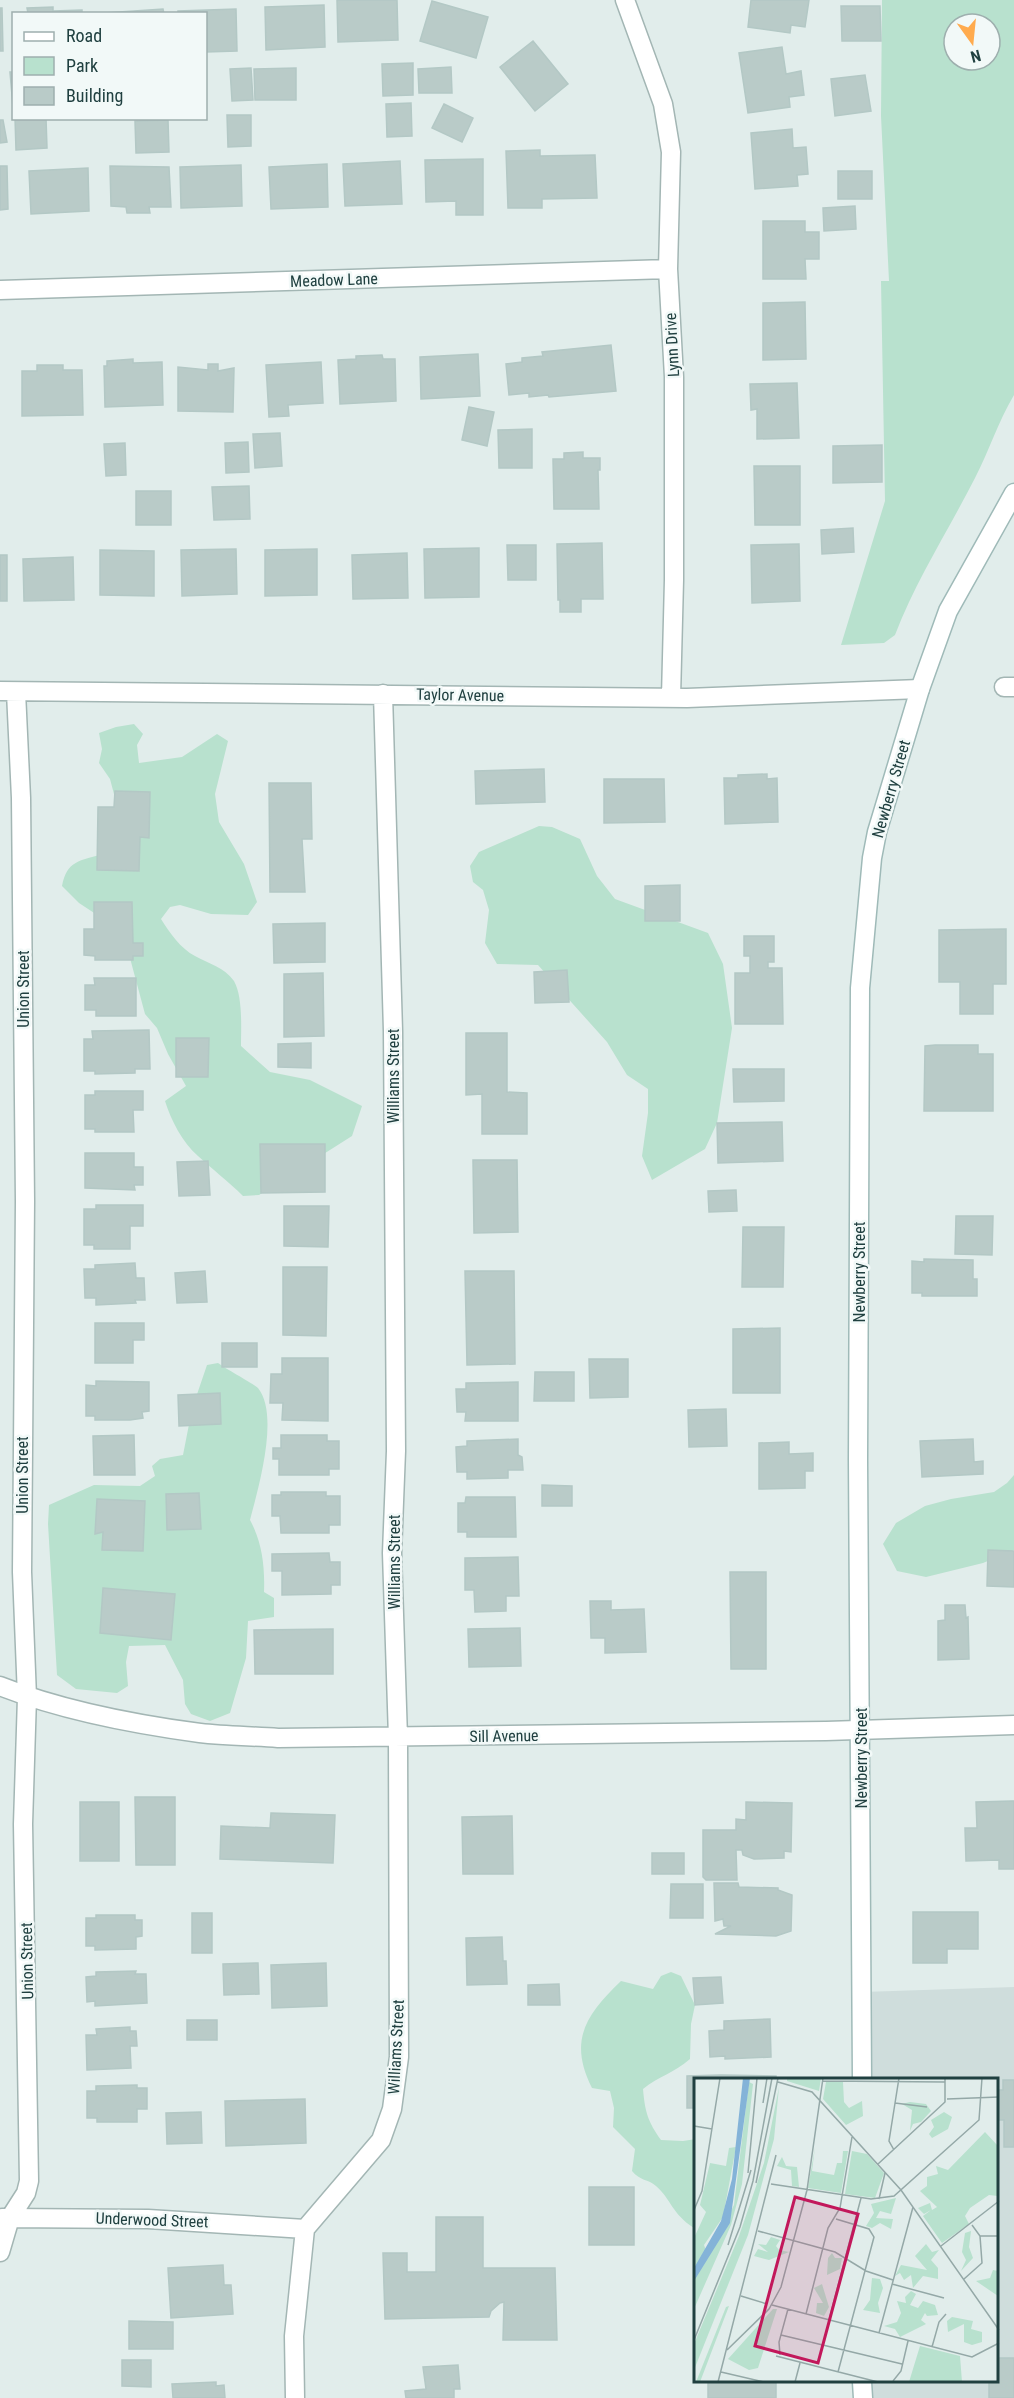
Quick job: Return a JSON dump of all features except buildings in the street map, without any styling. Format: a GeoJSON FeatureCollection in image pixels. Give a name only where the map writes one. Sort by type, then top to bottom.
{"type":"FeatureCollection","features":[{"type":"Feature","properties":{"kind":"street","name":"Lynn Drive"},"geometry":{"type":"LineString","coordinates":[[625,0],[663,104],[671,152],[668,269],[674,377],[675,580],[671,697]]}},
{"type":"Feature","properties":{"kind":"street","name":"Meadow Lane"},"geometry":{"type":"LineString","coordinates":[[0,290],[668,269]]}},
{"type":"Feature","properties":{"kind":"street","name":"Newberry Street"},"geometry":{"type":"LineString","coordinates":[[862,2078],[858,1460],[860,988],[872,858],[877,832],[920,689],[948,611],[1014,493]]}},
{"type":"Feature","properties":{"kind":"street","name":"Taylor Avenue"},"geometry":{"type":"LineString","coordinates":[[8,692],[671,697],[920,689]]}},
{"type":"Feature","properties":{"kind":"street","name":"Union Street"},"geometry":{"type":"LineString","coordinates":[[0,2252],[5,2218],[26,2193],[29,2181],[23,1824],[27,1697],[22,1572],[25,1201],[21,798],[8,692]]}},
{"type":"Feature","properties":{"kind":"street","name":"Williams Street"},"geometry":{"type":"LineString","coordinates":[[305,2229],[381,2140],[392,2109],[399,2057],[398,1738],[393,1553],[396,1451],[393,1031],[383,694]]}},
{"type":"Feature","properties":{"kind":"street","name":"Sill Avenue"},"geometry":{"type":"LineString","coordinates":[[0,1686],[27,1697],[127,1722],[201,1733],[278,1738],[861,1731],[1014,1725]]}},
{"type":"Feature","properties":{"kind":"street","name":"Underwood Street"},"geometry":{"type":"LineString","coordinates":[[5,2218],[148,2219],[305,2229]]}},
{"type":"Feature","properties":{"kind":"street"},"geometry":{"type":"LineString","coordinates":[[295,2398],[294,2336],[305,2229]]}},
{"type":"Feature","properties":{"kind":"shaded area"},"geometry":{"type":"Polygon","coordinates":[[[1014,1987],[1014,2398],[863,2398],[862,2383],[999,2383],[999,2078],[862,2078],[863,1992],[1014,1987]]]}},
{"type":"Feature","properties":{"kind":"green space"},"geometry":{"type":"Polygon","coordinates":[[[882,0],[1014,0],[1014,395],[975,478],[913,595],[895,635],[884,643],[841,645],[885,501],[881,281],[889,281],[881,116],[882,0]]]}},
{"type":"Feature","properties":{"kind":"green space"},"geometry":{"type":"Polygon","coordinates":[[[134,724],[143,734],[137,745],[139,763],[182,757],[217,734],[228,741],[215,794],[219,822],[244,864],[257,902],[248,915],[211,914],[180,905],[170,907],[161,919],[180,945],[195,956],[221,969],[234,981],[240,1004],[241,1046],[270,1072],[310,1080],[362,1106],[352,1136],[259,1195],[243,1196],[198,1156],[182,1137],[165,1101],[186,1086],[157,1028],[145,1014],[123,932],[79,903],[62,886],[64,877],[71,866],[81,860],[103,854],[119,813],[110,779],[99,763],[102,749],[99,733],[134,724]]]}},
{"type":"Feature","properties":{"kind":"green space"},"geometry":{"type":"Polygon","coordinates":[[[539,826],[552,827],[580,839],[597,876],[615,899],[708,933],[723,964],[732,1028],[717,1123],[705,1149],[652,1180],[642,1156],[648,1113],[648,1089],[627,1075],[607,1042],[538,965],[497,964],[485,943],[489,910],[483,890],[473,882],[470,866],[479,852],[539,826]]]}},
{"type":"Feature","properties":{"kind":"green space"},"geometry":{"type":"Polygon","coordinates":[[[218,1363],[258,1388],[264,1400],[267,1416],[265,1452],[250,1520],[262,1554],[264,1592],[274,1598],[274,1617],[248,1621],[246,1658],[230,1713],[210,1721],[191,1714],[185,1704],[183,1680],[165,1645],[129,1646],[126,1662],[128,1686],[117,1693],[76,1689],[57,1675],[48,1524],[49,1505],[94,1485],[140,1486],[155,1476],[152,1466],[160,1459],[183,1455],[192,1409],[207,1365],[218,1363]]]}},
{"type":"Feature","properties":{"kind":"green space"},"geometry":{"type":"Polygon","coordinates":[[[1014,1475],[1014,1550],[983,1563],[926,1577],[897,1571],[883,1544],[896,1523],[925,1506],[994,1492],[1014,1475]]]}},
{"type":"Feature","properties":{"kind":"green space"},"geometry":{"type":"Polygon","coordinates":[[[671,1972],[681,1976],[695,2005],[691,2024],[690,2059],[643,2089],[648,2116],[661,2140],[694,2139],[694,2228],[676,2212],[656,2186],[638,2177],[632,2171],[635,2149],[613,2127],[614,2108],[610,2091],[592,2088],[581,2056],[584,2029],[590,2017],[621,1981],[653,1989],[661,1976],[671,1972]]]}}]}
